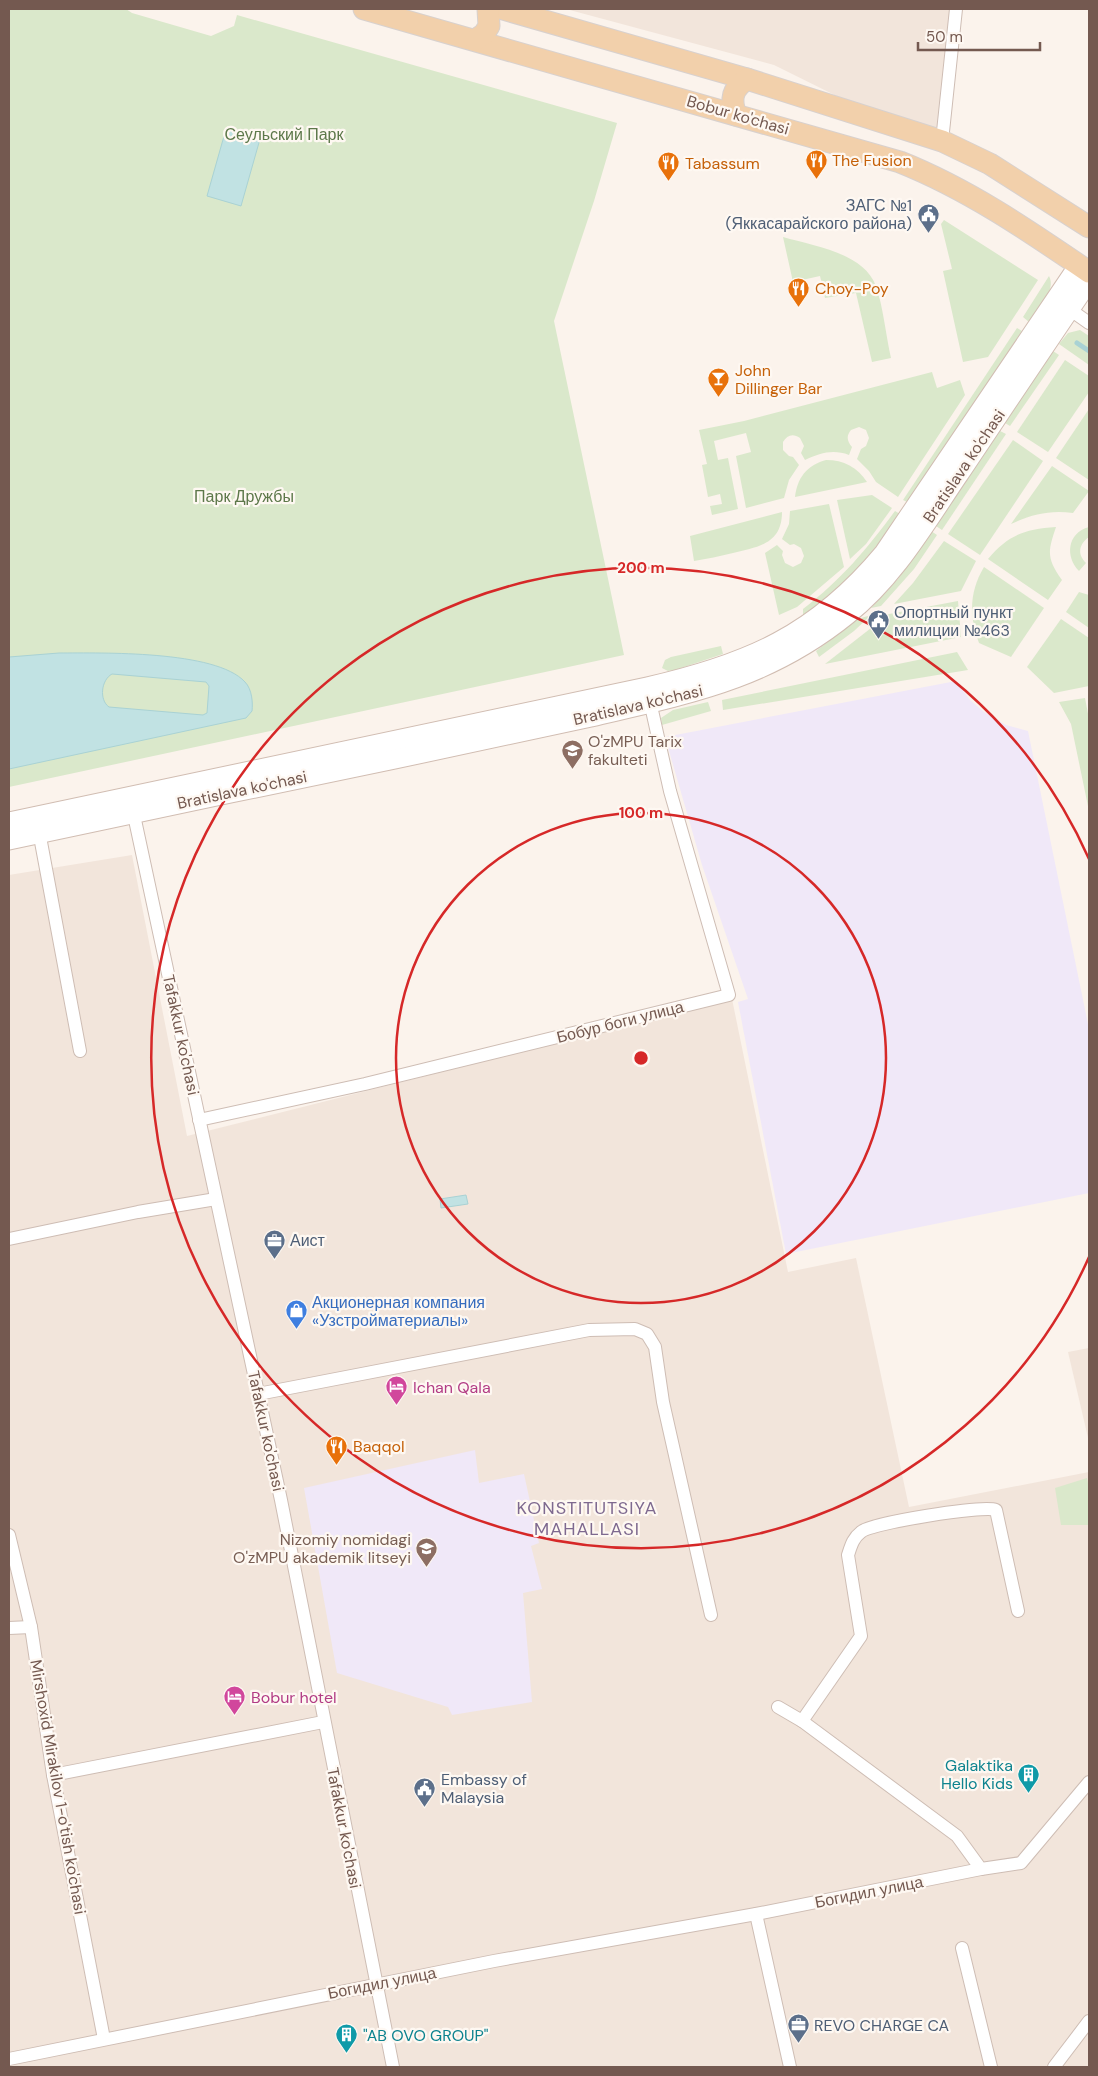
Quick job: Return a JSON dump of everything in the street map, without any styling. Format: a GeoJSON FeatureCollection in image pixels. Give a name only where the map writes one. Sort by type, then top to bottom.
{"type":"FeatureCollection","features":[{"type":"Feature","properties":{"kind":"main road","name":"Bobur ko'chasi"},"geometry":{"type":"LineString","coordinates":[[364,9],[900,162],[919,169],[967,193],[1086,273]]}},
{"type":"Feature","properties":{"kind":"main road"},"geometry":{"type":"LineString","coordinates":[[475,40],[484,34],[489,26],[488,9]]}},
{"type":"Feature","properties":{"kind":"main road"},"geometry":{"type":"LineString","coordinates":[[503,9],[747,79],[942,141],[990,164],[1089,227]]}},
{"type":"Feature","properties":{"kind":"main road"},"geometry":{"type":"LineString","coordinates":[[736,115],[732,105],[732,94],[738,85],[747,79]]}},
{"type":"Feature","properties":{"kind":"main road","name":"Bratislava ko'chasi"},"geometry":{"type":"LineString","coordinates":[[9,840],[38,825],[648,695],[761,652],[818,618],[852,590],[884,554],[1086,273]]}},
{"type":"Feature","properties":{"kind":"main road","name":"Bratislava ko'chasi"},"geometry":{"type":"LineString","coordinates":[[9,822],[38,825]]}},
{"type":"Feature","properties":{"kind":"street"},"geometry":{"type":"LineString","coordinates":[[942,141],[956,9]]}},
{"type":"Feature","properties":{"kind":"street"},"geometry":{"type":"LineString","coordinates":[[1063,305],[1089,323]]}},
{"type":"Feature","properties":{"kind":"street","name":"Бобур боги улица"},"geometry":{"type":"LineString","coordinates":[[199,1120],[365,1084],[729,995],[670,791],[648,695]]}},
{"type":"Feature","properties":{"kind":"street","name":"Tafakkur ko'chasi"},"geometry":{"type":"LineString","coordinates":[[132,805],[281,1500],[392,2067]]}},
{"type":"Feature","properties":{"kind":"street"},"geometry":{"type":"LineString","coordinates":[[38,825],[80,1051]]}},
{"type":"Feature","properties":{"kind":"street"},"geometry":{"type":"LineString","coordinates":[[9,1239],[138,1212],[216,1199]]}},
{"type":"Feature","properties":{"kind":"street"},"geometry":{"type":"LineString","coordinates":[[258,1394],[589,1330],[635,1329],[647,1334],[655,1347],[663,1402],[711,1615]]}},
{"type":"Feature","properties":{"kind":"street"},"geometry":{"type":"LineString","coordinates":[[802,1721],[861,1636],[848,1555],[851,1543],[862,1530],[930,1515],[977,1508],[996,1510],[1018,1612]]}},
{"type":"Feature","properties":{"kind":"street","name":"Mirshoxid Mirakilov 1-o'tish ko'chasi"},"geometry":{"type":"LineString","coordinates":[[9,1535],[31,1627],[53,1775],[104,2039]]}},
{"type":"Feature","properties":{"kind":"street"},"geometry":{"type":"LineString","coordinates":[[9,1628],[31,1627]]}},
{"type":"Feature","properties":{"kind":"street"},"geometry":{"type":"LineString","coordinates":[[778,1707],[802,1721],[957,1836],[981,1869]]}},
{"type":"Feature","properties":{"kind":"street"},"geometry":{"type":"LineString","coordinates":[[53,1775],[324,1722]]}},
{"type":"Feature","properties":{"kind":"street","name":"Богидил улица"},"geometry":{"type":"LineString","coordinates":[[9,2059],[494,1961],[756,1914],[981,1869],[1021,1863],[1089,1782]]}},
{"type":"Feature","properties":{"kind":"street"},"geometry":{"type":"LineString","coordinates":[[756,1914],[790,2067]]}},
{"type":"Feature","properties":{"kind":"street"},"geometry":{"type":"LineString","coordinates":[[962,1948],[991,2067]]}},
{"type":"Feature","properties":{"kind":"street"},"geometry":{"type":"LineString","coordinates":[[1054,2067],[1089,2021]]}},
{"type":"Feature","properties":{"kind":"shaded area"},"geometry":{"type":"Polygon","coordinates":[[[566,9],[956,9],[941,138],[881,118],[774,65],[566,9]]]}},
{"type":"Feature","properties":{"kind":"shaded area"},"geometry":{"type":"Polygon","coordinates":[[[956,681],[970,700],[984,712],[1006,725],[1028,731],[1089,1029],[1089,1193],[786,1254],[738,1002],[748,999],[702,865],[665,737],[956,681]]]}},
{"type":"Feature","properties":{"kind":"shaded area"},"geometry":{"type":"Polygon","coordinates":[[[132,855],[187,1136],[732,999],[788,1272],[856,1258],[909,1507],[1089,1472],[1089,2067],[9,2067],[9,875],[132,855]]]}},
{"type":"Feature","properties":{"kind":"shaded area"},"geometry":{"type":"Polygon","coordinates":[[[1089,1348],[1089,1442],[1068,1352],[1089,1348]]]}},
{"type":"Feature","properties":{"kind":"shaded area","name":"Nizomiy nomidagi O'zMPU akademik litseyi"},"geometry":{"type":"Polygon","coordinates":[[[475,1450],[479,1483],[524,1474],[539,1543],[531,1546],[542,1589],[523,1593],[532,1702],[452,1715],[448,1707],[337,1673],[304,1488],[475,1450]]]}},
{"type":"Feature","properties":{"kind":"green space","name":"Парк Дружбы"},"geometry":{"type":"Polygon","coordinates":[[[9,9],[126,9],[132,13],[211,36],[234,26],[237,15],[617,123],[594,201],[554,321],[624,655],[9,787],[9,9]]]}},
{"type":"Feature","properties":{"kind":"green space"},"geometry":{"type":"Polygon","coordinates":[[[944,220],[1038,280],[988,357],[963,362],[943,271],[952,269],[941,224],[944,220]]]}},
{"type":"Feature","properties":{"kind":"green space"},"geometry":{"type":"Polygon","coordinates":[[[783,237],[836,252],[860,265],[870,275],[876,286],[883,312],[891,358],[872,362],[856,293],[825,298],[820,276],[793,282],[783,237]]]}},
{"type":"Feature","properties":{"kind":"green space"},"geometry":{"type":"Polygon","coordinates":[[[1049,276],[1051,282],[1048,294],[1029,322],[1023,317],[1049,276]]]}},
{"type":"Feature","properties":{"kind":"green space"},"geometry":{"type":"Polygon","coordinates":[[[1017,328],[1022,331],[907,502],[903,500],[1017,328]]]}},
{"type":"Feature","properties":{"kind":"green space"},"geometry":{"type":"Polygon","coordinates":[[[1080,330],[1089,336],[1089,365],[1059,344],[1068,333],[1080,330]]]}},
{"type":"Feature","properties":{"kind":"green space"},"geometry":{"type":"Polygon","coordinates":[[[1053,351],[1059,355],[1010,426],[1005,423],[1053,351]]]}},
{"type":"Feature","properties":{"kind":"green space"},"geometry":{"type":"Polygon","coordinates":[[[1065,360],[1089,376],[1089,392],[1048,452],[1017,432],[1065,360]]]}},
{"type":"Feature","properties":{"kind":"green space"},"geometry":{"type":"Polygon","coordinates":[[[932,372],[937,388],[960,380],[965,395],[898,497],[876,482],[869,471],[857,459],[869,438],[866,430],[859,427],[851,430],[848,434],[848,441],[852,447],[849,455],[837,452],[827,453],[805,460],[801,453],[804,446],[800,438],[793,435],[786,438],[783,442],[783,450],[793,457],[799,465],[789,480],[784,498],[746,508],[736,456],[751,452],[746,433],[714,441],[718,460],[728,458],[738,509],[712,515],[710,506],[722,504],[720,494],[708,497],[702,465],[707,464],[699,430],[744,421],[932,372]]]}},
{"type":"Feature","properties":{"kind":"green space"},"geometry":{"type":"Polygon","coordinates":[[[1089,409],[1089,480],[1056,458],[1089,409]]]}},
{"type":"Feature","properties":{"kind":"green space"},"geometry":{"type":"Polygon","coordinates":[[[1000,431],[1006,434],[942,530],[936,526],[1000,431]]]}},
{"type":"Feature","properties":{"kind":"green space"},"geometry":{"type":"Polygon","coordinates":[[[1013,440],[1043,461],[980,555],[948,534],[1013,440]]]}},
{"type":"Feature","properties":{"kind":"green space"},"geometry":{"type":"Polygon","coordinates":[[[826,460],[839,461],[850,465],[867,482],[795,497],[798,484],[804,473],[813,465],[826,460]]]}},
{"type":"Feature","properties":{"kind":"green space"},"geometry":{"type":"Polygon","coordinates":[[[1052,466],[1089,491],[1073,513],[1057,512],[1042,514],[1011,524],[1052,466]]]}},
{"type":"Feature","properties":{"kind":"green space"},"geometry":{"type":"Polygon","coordinates":[[[872,495],[892,508],[866,544],[850,559],[837,500],[872,495]]]}},
{"type":"Feature","properties":{"kind":"green space"},"geometry":{"type":"Polygon","coordinates":[[[829,504],[844,567],[797,607],[779,615],[765,553],[777,545],[783,551],[782,555],[785,563],[793,567],[801,563],[804,556],[801,548],[794,544],[790,545],[782,539],[789,524],[790,511],[829,504]]]}},
{"type":"Feature","properties":{"kind":"green space"},"geometry":{"type":"Polygon","coordinates":[[[895,511],[900,514],[857,569],[832,594],[803,615],[803,609],[830,587],[853,563],[895,511]]]}},
{"type":"Feature","properties":{"kind":"green space"},"geometry":{"type":"Polygon","coordinates":[[[782,512],[778,531],[767,542],[751,549],[694,561],[690,536],[782,512]]]}},
{"type":"Feature","properties":{"kind":"green space"},"geometry":{"type":"Polygon","coordinates":[[[1056,527],[1051,542],[1050,554],[1053,566],[1062,580],[1048,600],[988,559],[1003,544],[1018,535],[1035,529],[1056,527]]]}},
{"type":"Feature","properties":{"kind":"green space"},"geometry":{"type":"Polygon","coordinates":[[[1089,527],[1089,537],[1080,549],[1081,556],[1086,563],[1079,571],[1072,559],[1070,546],[1076,534],[1089,527]]]}},
{"type":"Feature","properties":{"kind":"green space"},"geometry":{"type":"Polygon","coordinates":[[[931,531],[937,535],[914,569],[881,606],[871,608],[898,579],[931,531]]]}},
{"type":"Feature","properties":{"kind":"green space"},"geometry":{"type":"Polygon","coordinates":[[[944,541],[976,561],[961,591],[894,604],[913,583],[944,541]]]}},
{"type":"Feature","properties":{"kind":"green space"},"geometry":{"type":"Polygon","coordinates":[[[984,567],[1044,608],[1011,657],[979,643],[973,624],[973,595],[984,567]]]}},
{"type":"Feature","properties":{"kind":"green space"},"geometry":{"type":"Polygon","coordinates":[[[1079,592],[1089,595],[1089,628],[1066,612],[1079,592]]]}},
{"type":"Feature","properties":{"kind":"green space"},"geometry":{"type":"Polygon","coordinates":[[[958,601],[961,637],[825,664],[889,614],[958,601]]]}},
{"type":"Feature","properties":{"kind":"green space"},"geometry":{"type":"Polygon","coordinates":[[[871,615],[854,631],[819,657],[816,651],[858,619],[871,615]]]}},
{"type":"Feature","properties":{"kind":"green space"},"geometry":{"type":"Polygon","coordinates":[[[1061,619],[1089,638],[1089,686],[1054,693],[1027,667],[1061,619]]]}},
{"type":"Feature","properties":{"kind":"green space"},"geometry":{"type":"Polygon","coordinates":[[[721,646],[723,654],[675,670],[668,671],[662,668],[665,660],[671,657],[721,646]]]}},
{"type":"Feature","properties":{"kind":"green space"},"geometry":{"type":"Polygon","coordinates":[[[957,652],[968,670],[723,710],[722,700],[957,652]]]}},
{"type":"Feature","properties":{"kind":"green space"},"geometry":{"type":"Polygon","coordinates":[[[1085,698],[1089,719],[1089,811],[1071,724],[1059,702],[1085,698]]]}},
{"type":"Feature","properties":{"kind":"green space"},"geometry":{"type":"Polygon","coordinates":[[[708,702],[711,711],[662,725],[661,718],[673,710],[708,702]]]}},
{"type":"Feature","properties":{"kind":"green space"},"geometry":{"type":"Polygon","coordinates":[[[1087,1478],[1089,1488],[1089,1525],[1061,1525],[1055,1488],[1087,1478]]]}},
{"type":"Feature","properties":{"kind":"water"},"geometry":{"type":"Polygon","coordinates":[[[226,129],[260,139],[241,206],[207,196],[226,129]]]}},
{"type":"Feature","properties":{"kind":"water"},"geometry":{"type":"Polygon","coordinates":[[[59,653],[102,653],[157,656],[210,664],[230,672],[245,682],[251,692],[252,711],[246,718],[9,769],[9,657],[59,653]],[[112,674],[105,681],[103,695],[109,707],[203,715],[207,713],[209,686],[206,682],[112,674]]]}},
{"type":"Feature","properties":{"kind":"water"},"geometry":{"type":"Polygon","coordinates":[[[466,1195],[468,1204],[441,1208],[440,1199],[466,1195]]]}},
{"type":"Feature","properties":{"kind":"waterway"},"geometry":{"type":"LineString","coordinates":[[1077,343],[1089,351]]}},
{"type":"Feature","properties":{"kind":"place","name":"The Fusion"},"geometry":{"type":"Point","coordinates":[816,179]}},
{"type":"Feature","properties":{"kind":"place","name":"Tabassum"},"geometry":{"type":"Point","coordinates":[669,182]}},
{"type":"Feature","properties":{"kind":"place","name":"ЗАГС №1 (Яккасарайского района)"},"geometry":{"type":"Point","coordinates":[928,233]}},
{"type":"Feature","properties":{"kind":"place","name":"Choy-Poy"},"geometry":{"type":"Point","coordinates":[799,307]}},
{"type":"Feature","properties":{"kind":"place","name":"John Dillinger Bar"},"geometry":{"type":"Point","coordinates":[719,398]}},
{"type":"Feature","properties":{"kind":"place","name":"Опортный пункт милиции №463"},"geometry":{"type":"Point","coordinates":[878,640]}},
{"type":"Feature","properties":{"kind":"place","name":"O'zMPU Tarix fakulteti"},"geometry":{"type":"Point","coordinates":[572,769]}},
{"type":"Feature","properties":{"kind":"place","name":"Аист"},"geometry":{"type":"Point","coordinates":[274,1259]}},
{"type":"Feature","properties":{"kind":"place","name":"Акционерная компания «Узстройматериалы»"},"geometry":{"type":"Point","coordinates":[296,1330]}},
{"type":"Feature","properties":{"kind":"place","name":"Ichan Qala"},"geometry":{"type":"Point","coordinates":[397,1406]}},
{"type":"Feature","properties":{"kind":"place","name":"Baqqol"},"geometry":{"type":"Point","coordinates":[337,1465]}},
{"type":"Feature","properties":{"kind":"place","name":"Nizomiy nomidagi O'zMPU akademik litseyi"},"geometry":{"type":"Point","coordinates":[427,1567]}},
{"type":"Feature","properties":{"kind":"place","name":"Bobur hotel"},"geometry":{"type":"Point","coordinates":[235,1716]}},
{"type":"Feature","properties":{"kind":"place","name":"Galaktika Hello Kids"},"geometry":{"type":"Point","coordinates":[1029,1793]}},
{"type":"Feature","properties":{"kind":"place","name":"Embassy of Malaysia"},"geometry":{"type":"Point","coordinates":[425,1807]}},
{"type":"Feature","properties":{"kind":"place","name":"REVO CHARGE CA"},"geometry":{"type":"Point","coordinates":[798,2044]}},
{"type":"Feature","properties":{"kind":"place","name":"\"AB OVO GROUP\""},"geometry":{"type":"Point","coordinates":[347,2054]}},
{"type":"Feature","properties":{"kind":"district","name":"KONSTITUTSIYA MAHALLASI"},"geometry":{"type":"Point","coordinates":[587,1518]}},
{"type":"Feature","properties":{"kind":"park label","name":"Сеульский Парк"},"geometry":{"type":"Point","coordinates":[284,134]}}]}
